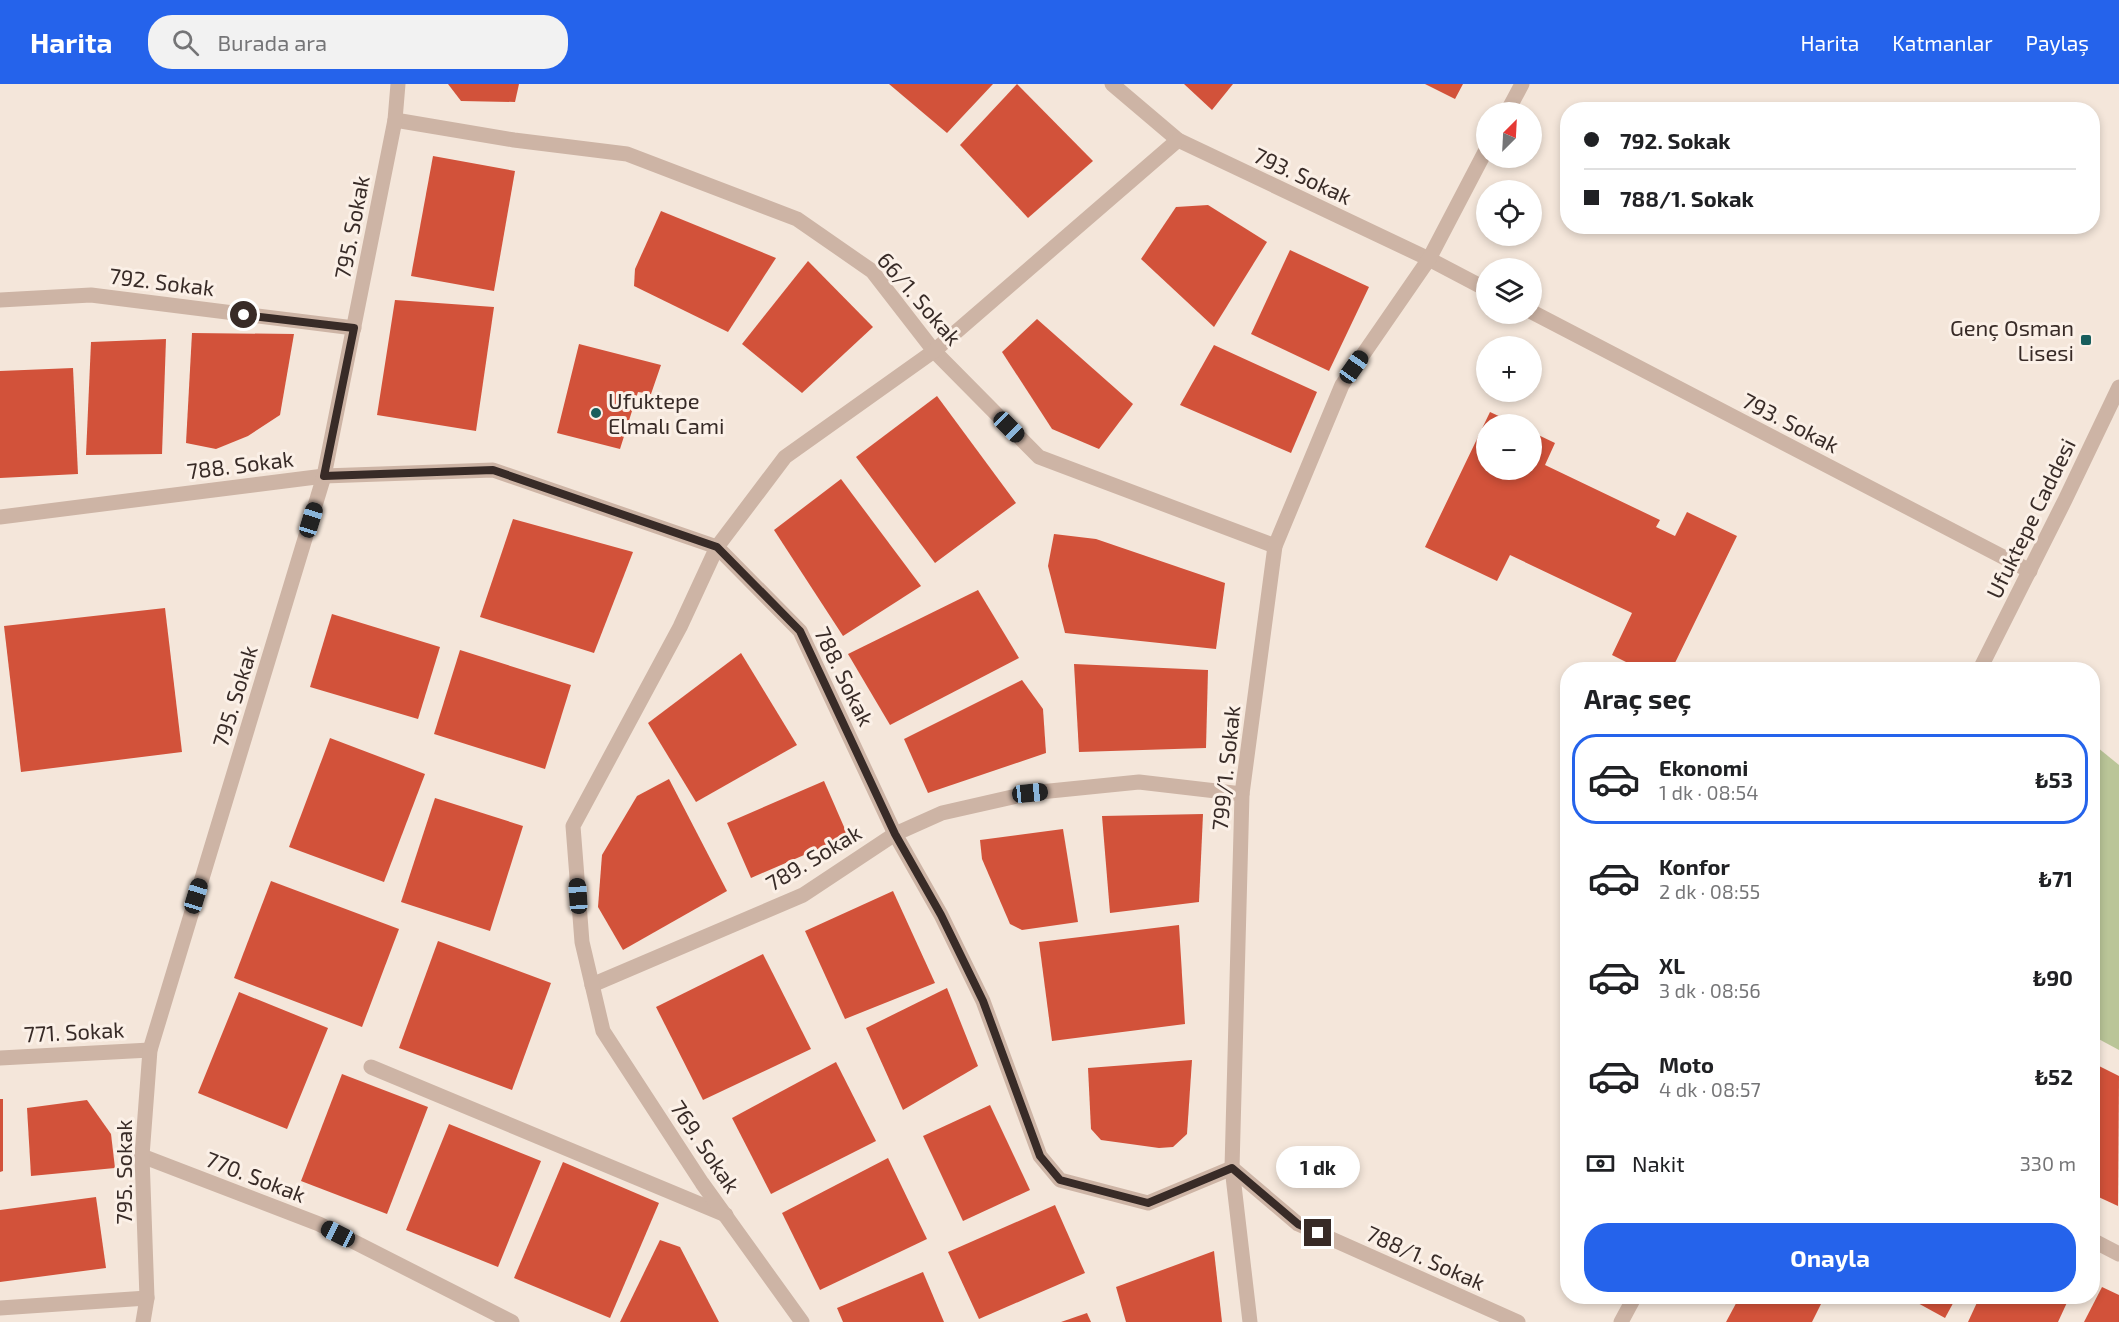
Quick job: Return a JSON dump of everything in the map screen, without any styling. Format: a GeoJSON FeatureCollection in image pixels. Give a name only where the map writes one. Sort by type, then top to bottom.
{"type":"FeatureCollection","features":[{"type":"Feature","properties":{"kind":"street","name":"795. Sokak"},"geometry":{"type":"LineString","coordinates":[[143,1322],[147,1298],[142,1156],[150,1050],[324,476],[395,120],[398,84]]}},
{"type":"Feature","properties":{"kind":"street","name":"793. Sokak"},"geometry":{"type":"LineString","coordinates":[[1112,84],[1178,140],[1429,259],[1476,284]]}},
{"type":"Feature","properties":{"kind":"street"},"geometry":{"type":"LineString","coordinates":[[1512,102],[1522,84]]}},
{"type":"Feature","properties":{"kind":"street","name":"66/1. Sokak"},"geometry":{"type":"LineString","coordinates":[[395,120],[514,140],[627,154],[797,219],[872,271],[934,351],[1039,457],[1275,546]]}},
{"type":"Feature","properties":{"kind":"street","name":"769. Sokak"},"geometry":{"type":"LineString","coordinates":[[802,1322],[726,1216],[603,1031],[582,942],[573,826],[680,627],[717,547],[784,458],[934,351],[1178,140]]}},
{"type":"Feature","properties":{"kind":"street","name":"799/1. Sokak"},"geometry":{"type":"LineString","coordinates":[[1250,1322],[1232,1168],[1242,794],[1275,546],[1342,385],[1429,259],[1477,168]]}},
{"type":"Feature","properties":{"kind":"street","name":"792. Sokak"},"geometry":{"type":"LineString","coordinates":[[0,300],[91,295],[354,328]]}},
{"type":"Feature","properties":{"kind":"street","name":"793. Sokak"},"geometry":{"type":"LineString","coordinates":[[1542,317],[2030,571]]}},
{"type":"Feature","properties":{"kind":"street","name":"Ufuktepe Caddesi"},"geometry":{"type":"LineString","coordinates":[[1984,662],[2119,387]]}},
{"type":"Feature","properties":{"kind":"street","name":"788. Sokak"},"geometry":{"type":"LineString","coordinates":[[0,517],[324,476],[493,470],[717,547],[800,631],[895,834],[941,915],[983,1001],[1040,1156],[1060,1180],[1148,1203],[1232,1168]]}},
{"type":"Feature","properties":{"kind":"street","name":"789. Sokak"},"geometry":{"type":"LineString","coordinates":[[592,986],[802,895],[895,834],[942,813],[1030,793],[1139,782],[1242,794]]}},
{"type":"Feature","properties":{"kind":"street","name":"771. Sokak"},"geometry":{"type":"LineString","coordinates":[[0,1058],[150,1050]]}},
{"type":"Feature","properties":{"kind":"street"},"geometry":{"type":"LineString","coordinates":[[371,1067],[726,1216]]}},
{"type":"Feature","properties":{"kind":"street","name":"770. Sokak"},"geometry":{"type":"LineString","coordinates":[[142,1156],[319,1224],[512,1322]]}},
{"type":"Feature","properties":{"kind":"street","name":"788/1. Sokak"},"geometry":{"type":"LineString","coordinates":[[1232,1168],[1298,1224],[1518,1322]]}},
{"type":"Feature","properties":{"kind":"street"},"geometry":{"type":"LineString","coordinates":[[2100,1244],[2119,1254]]}},
{"type":"Feature","properties":{"kind":"street"},"geometry":{"type":"LineString","coordinates":[[0,1308],[147,1298]]}},
{"type":"Feature","properties":{"kind":"street"},"geometry":{"type":"LineString","coordinates":[[1621,1322],[1631,1304]]}},
{"type":"Feature","properties":{"kind":"green space"},"geometry":{"type":"Polygon","coordinates":[[[2100,750],[2119,765],[2119,1050],[2100,1040],[2100,750]]]}},
{"type":"Feature","properties":{"kind":"building"},"geometry":{"type":"Polygon","coordinates":[[[448,84],[519,84],[515,102],[461,101],[448,84]]]}},
{"type":"Feature","properties":{"kind":"building"},"geometry":{"type":"Polygon","coordinates":[[[889,84],[993,84],[947,133],[889,84]]]}},
{"type":"Feature","properties":{"kind":"building"},"geometry":{"type":"Polygon","coordinates":[[[1017,84],[1093,161],[1028,218],[960,145],[1017,84]]]}},
{"type":"Feature","properties":{"kind":"building"},"geometry":{"type":"Polygon","coordinates":[[[1184,84],[1233,84],[1212,110],[1184,84]]]}},
{"type":"Feature","properties":{"kind":"building"},"geometry":{"type":"Polygon","coordinates":[[[1425,84],[1463,84],[1455,99],[1425,84]]]}},
{"type":"Feature","properties":{"kind":"building"},"geometry":{"type":"Polygon","coordinates":[[[433,156],[515,171],[494,291],[411,276],[433,156]]]}},
{"type":"Feature","properties":{"kind":"building"},"geometry":{"type":"Polygon","coordinates":[[[1208,205],[1267,242],[1214,327],[1141,259],[1176,207],[1208,205]]]}},
{"type":"Feature","properties":{"kind":"building"},"geometry":{"type":"Polygon","coordinates":[[[661,211],[776,258],[728,332],[634,286],[635,269],[661,211]]]}},
{"type":"Feature","properties":{"kind":"building"},"geometry":{"type":"Polygon","coordinates":[[[1290,250],[1369,287],[1329,371],[1251,334],[1290,250]]]}},
{"type":"Feature","properties":{"kind":"building"},"geometry":{"type":"Polygon","coordinates":[[[808,261],[873,327],[802,393],[742,344],[808,261]]]}},
{"type":"Feature","properties":{"kind":"building"},"geometry":{"type":"Polygon","coordinates":[[[395,300],[494,307],[476,431],[377,415],[395,300]]]}},
{"type":"Feature","properties":{"kind":"building"},"geometry":{"type":"Polygon","coordinates":[[[1037,319],[1133,404],[1099,449],[1052,429],[1002,352],[1037,319]]]}},
{"type":"Feature","properties":{"kind":"building"},"geometry":{"type":"Polygon","coordinates":[[[192,333],[294,334],[280,415],[248,436],[216,449],[186,443],[192,333]]]}},
{"type":"Feature","properties":{"kind":"building"},"geometry":{"type":"Polygon","coordinates":[[[166,339],[162,454],[86,455],[91,342],[166,339]]]}},
{"type":"Feature","properties":{"kind":"building","name":"Ufuktepe Elmalı Cami"},"geometry":{"type":"Polygon","coordinates":[[[579,344],[661,365],[651,394],[638,392],[620,449],[557,433],[579,344]]]}},
{"type":"Feature","properties":{"kind":"building"},"geometry":{"type":"Polygon","coordinates":[[[1214,345],[1317,392],[1291,453],[1180,405],[1214,345]]]}},
{"type":"Feature","properties":{"kind":"building"},"geometry":{"type":"Polygon","coordinates":[[[73,368],[78,474],[0,478],[0,371],[73,368]]]}},
{"type":"Feature","properties":{"kind":"building"},"geometry":{"type":"Polygon","coordinates":[[[937,396],[1016,503],[935,563],[856,457],[937,396]]]}},
{"type":"Feature","properties":{"kind":"building"},"geometry":{"type":"Polygon","coordinates":[[[1542,437],[1555,443],[1545,465],[1660,520],[1656,527],[1675,536],[1687,512],[1737,536],[1675,662],[1626,662],[1612,655],[1632,613],[1510,555],[1497,581],[1425,547],[1476,441],[1476,480],[1542,480],[1542,437]]]}},
{"type":"Feature","properties":{"kind":"building"},"geometry":{"type":"Polygon","coordinates":[[[841,479],[921,586],[843,636],[774,530],[841,479]]]}},
{"type":"Feature","properties":{"kind":"building"},"geometry":{"type":"Polygon","coordinates":[[[513,519],[633,552],[594,653],[480,617],[513,519]]]}},
{"type":"Feature","properties":{"kind":"building"},"geometry":{"type":"Polygon","coordinates":[[[1054,534],[1096,539],[1225,583],[1216,649],[1065,633],[1048,566],[1054,534]]]}},
{"type":"Feature","properties":{"kind":"building"},"geometry":{"type":"Polygon","coordinates":[[[978,590],[1019,658],[890,725],[848,654],[978,590]]]}},
{"type":"Feature","properties":{"kind":"building"},"geometry":{"type":"Polygon","coordinates":[[[165,608],[182,752],[21,772],[4,626],[165,608]]]}},
{"type":"Feature","properties":{"kind":"building"},"geometry":{"type":"Polygon","coordinates":[[[332,614],[440,647],[418,719],[310,687],[332,614]]]}},
{"type":"Feature","properties":{"kind":"building"},"geometry":{"type":"Polygon","coordinates":[[[460,650],[571,685],[545,769],[434,734],[460,650]]]}},
{"type":"Feature","properties":{"kind":"building"},"geometry":{"type":"Polygon","coordinates":[[[741,653],[797,745],[696,802],[648,723],[741,653]]]}},
{"type":"Feature","properties":{"kind":"building"},"geometry":{"type":"Polygon","coordinates":[[[1074,664],[1208,670],[1206,748],[1079,752],[1074,664]]]}},
{"type":"Feature","properties":{"kind":"building"},"geometry":{"type":"Polygon","coordinates":[[[1022,680],[1043,709],[1046,753],[928,793],[904,739],[1022,680]]]}},
{"type":"Feature","properties":{"kind":"building"},"geometry":{"type":"Polygon","coordinates":[[[330,738],[425,774],[384,882],[289,847],[330,738]]]}},
{"type":"Feature","properties":{"kind":"building"},"geometry":{"type":"Polygon","coordinates":[[[669,779],[727,891],[623,950],[598,907],[602,855],[637,796],[669,779]]]}},
{"type":"Feature","properties":{"kind":"building"},"geometry":{"type":"Polygon","coordinates":[[[824,781],[848,836],[751,878],[727,823],[824,781]]]}},
{"type":"Feature","properties":{"kind":"building"},"geometry":{"type":"Polygon","coordinates":[[[435,798],[523,826],[490,931],[401,902],[435,798]]]}},
{"type":"Feature","properties":{"kind":"building"},"geometry":{"type":"Polygon","coordinates":[[[1203,814],[1199,902],[1110,913],[1102,816],[1203,814]]]}},
{"type":"Feature","properties":{"kind":"building"},"geometry":{"type":"Polygon","coordinates":[[[1063,829],[1078,922],[1022,930],[1010,924],[982,859],[980,840],[1063,829]]]}},
{"type":"Feature","properties":{"kind":"building"},"geometry":{"type":"Polygon","coordinates":[[[271,881],[399,929],[362,1027],[234,978],[271,881]]]}},
{"type":"Feature","properties":{"kind":"building"},"geometry":{"type":"Polygon","coordinates":[[[893,891],[935,983],[845,1019],[805,931],[893,891]]]}},
{"type":"Feature","properties":{"kind":"building"},"geometry":{"type":"Polygon","coordinates":[[[1179,925],[1185,1024],[1052,1041],[1039,942],[1179,925]]]}},
{"type":"Feature","properties":{"kind":"building"},"geometry":{"type":"Polygon","coordinates":[[[438,941],[551,983],[512,1090],[399,1048],[438,941]]]}},
{"type":"Feature","properties":{"kind":"building"},"geometry":{"type":"Polygon","coordinates":[[[763,954],[811,1049],[703,1100],[656,1007],[763,954]]]}},
{"type":"Feature","properties":{"kind":"building"},"geometry":{"type":"Polygon","coordinates":[[[947,988],[978,1066],[903,1110],[866,1028],[947,988]]]}},
{"type":"Feature","properties":{"kind":"building"},"geometry":{"type":"Polygon","coordinates":[[[239,992],[328,1028],[287,1129],[198,1093],[239,992]]]}},
{"type":"Feature","properties":{"kind":"building"},"geometry":{"type":"Polygon","coordinates":[[[1192,1060],[1187,1134],[1173,1147],[1159,1148],[1101,1140],[1091,1129],[1088,1068],[1192,1060]]]}},
{"type":"Feature","properties":{"kind":"building"},"geometry":{"type":"Polygon","coordinates":[[[836,1062],[876,1141],[771,1194],[732,1118],[836,1062]]]}},
{"type":"Feature","properties":{"kind":"building"},"geometry":{"type":"Polygon","coordinates":[[[2100,1066],[2119,1076],[2118,1206],[2100,1198],[2100,1066]]]}},
{"type":"Feature","properties":{"kind":"building"},"geometry":{"type":"Polygon","coordinates":[[[342,1074],[428,1107],[387,1214],[301,1181],[342,1074]]]}},
{"type":"Feature","properties":{"kind":"building"},"geometry":{"type":"Polygon","coordinates":[[[0,1099],[3,1099],[3,1171],[0,1172],[0,1099]]]}},
{"type":"Feature","properties":{"kind":"building"},"geometry":{"type":"Polygon","coordinates":[[[87,1100],[111,1134],[115,1168],[31,1176],[27,1108],[87,1100]]]}},
{"type":"Feature","properties":{"kind":"building"},"geometry":{"type":"Polygon","coordinates":[[[990,1105],[1030,1190],[963,1221],[923,1136],[990,1105]]]}},
{"type":"Feature","properties":{"kind":"building"},"geometry":{"type":"Polygon","coordinates":[[[449,1124],[541,1161],[498,1267],[406,1230],[449,1124]]]}},
{"type":"Feature","properties":{"kind":"building"},"geometry":{"type":"Polygon","coordinates":[[[888,1158],[927,1239],[820,1290],[782,1213],[888,1158]]]}},
{"type":"Feature","properties":{"kind":"building"},"geometry":{"type":"Polygon","coordinates":[[[563,1162],[659,1203],[610,1318],[514,1278],[563,1162]]]}},
{"type":"Feature","properties":{"kind":"building"},"geometry":{"type":"Polygon","coordinates":[[[96,1197],[106,1268],[0,1282],[0,1210],[96,1197]]]}},
{"type":"Feature","properties":{"kind":"building"},"geometry":{"type":"Polygon","coordinates":[[[1055,1205],[1085,1273],[979,1319],[948,1252],[1055,1205]]]}},
{"type":"Feature","properties":{"kind":"building"},"geometry":{"type":"Polygon","coordinates":[[[660,1240],[680,1247],[719,1322],[620,1322],[660,1240]]]}},
{"type":"Feature","properties":{"kind":"building"},"geometry":{"type":"Polygon","coordinates":[[[1214,1251],[1222,1322],[1126,1322],[1116,1287],[1214,1251]]]}},
{"type":"Feature","properties":{"kind":"building"},"geometry":{"type":"Polygon","coordinates":[[[923,1272],[944,1322],[843,1322],[837,1308],[923,1272]]]}},
{"type":"Feature","properties":{"kind":"building"},"geometry":{"type":"Polygon","coordinates":[[[2102,1287],[2119,1295],[2119,1322],[2084,1322],[2093,1304],[2100,1304],[2102,1287]]]}},
{"type":"Feature","properties":{"kind":"building"},"geometry":{"type":"Polygon","coordinates":[[[1736,1304],[1821,1304],[1812,1322],[1726,1322],[1736,1304]]]}},
{"type":"Feature","properties":{"kind":"building"},"geometry":{"type":"Polygon","coordinates":[[[1920,1304],[1953,1304],[1945,1318],[1920,1304]]]}},
{"type":"Feature","properties":{"kind":"building"},"geometry":{"type":"Polygon","coordinates":[[[1976,1304],[2066,1304],[2058,1322],[1968,1322],[1976,1304]]]}},
{"type":"Feature","properties":{"kind":"building"},"geometry":{"type":"Polygon","coordinates":[[[1087,1313],[1091,1322],[1061,1322],[1087,1313]]]}},
{"type":"Feature","properties":{"kind":"place","name":"Genç Osman Lisesi"},"geometry":{"type":"Point","coordinates":[2086,340]}},
{"type":"Feature","properties":{"kind":"place","name":"Ufuktepe Elmalı Cami"},"geometry":{"type":"Point","coordinates":[596,413]}},
{"type":"Feature","properties":{"kind":"route"},"geometry":{"type":"LineString","coordinates":[[244,315],[354,328],[324,476],[493,470],[717,547],[800,631],[895,834],[941,915],[983,1001],[1040,1156],[1060,1180],[1148,1203],[1232,1168],[1298,1224],[1318,1233]]}}]}
